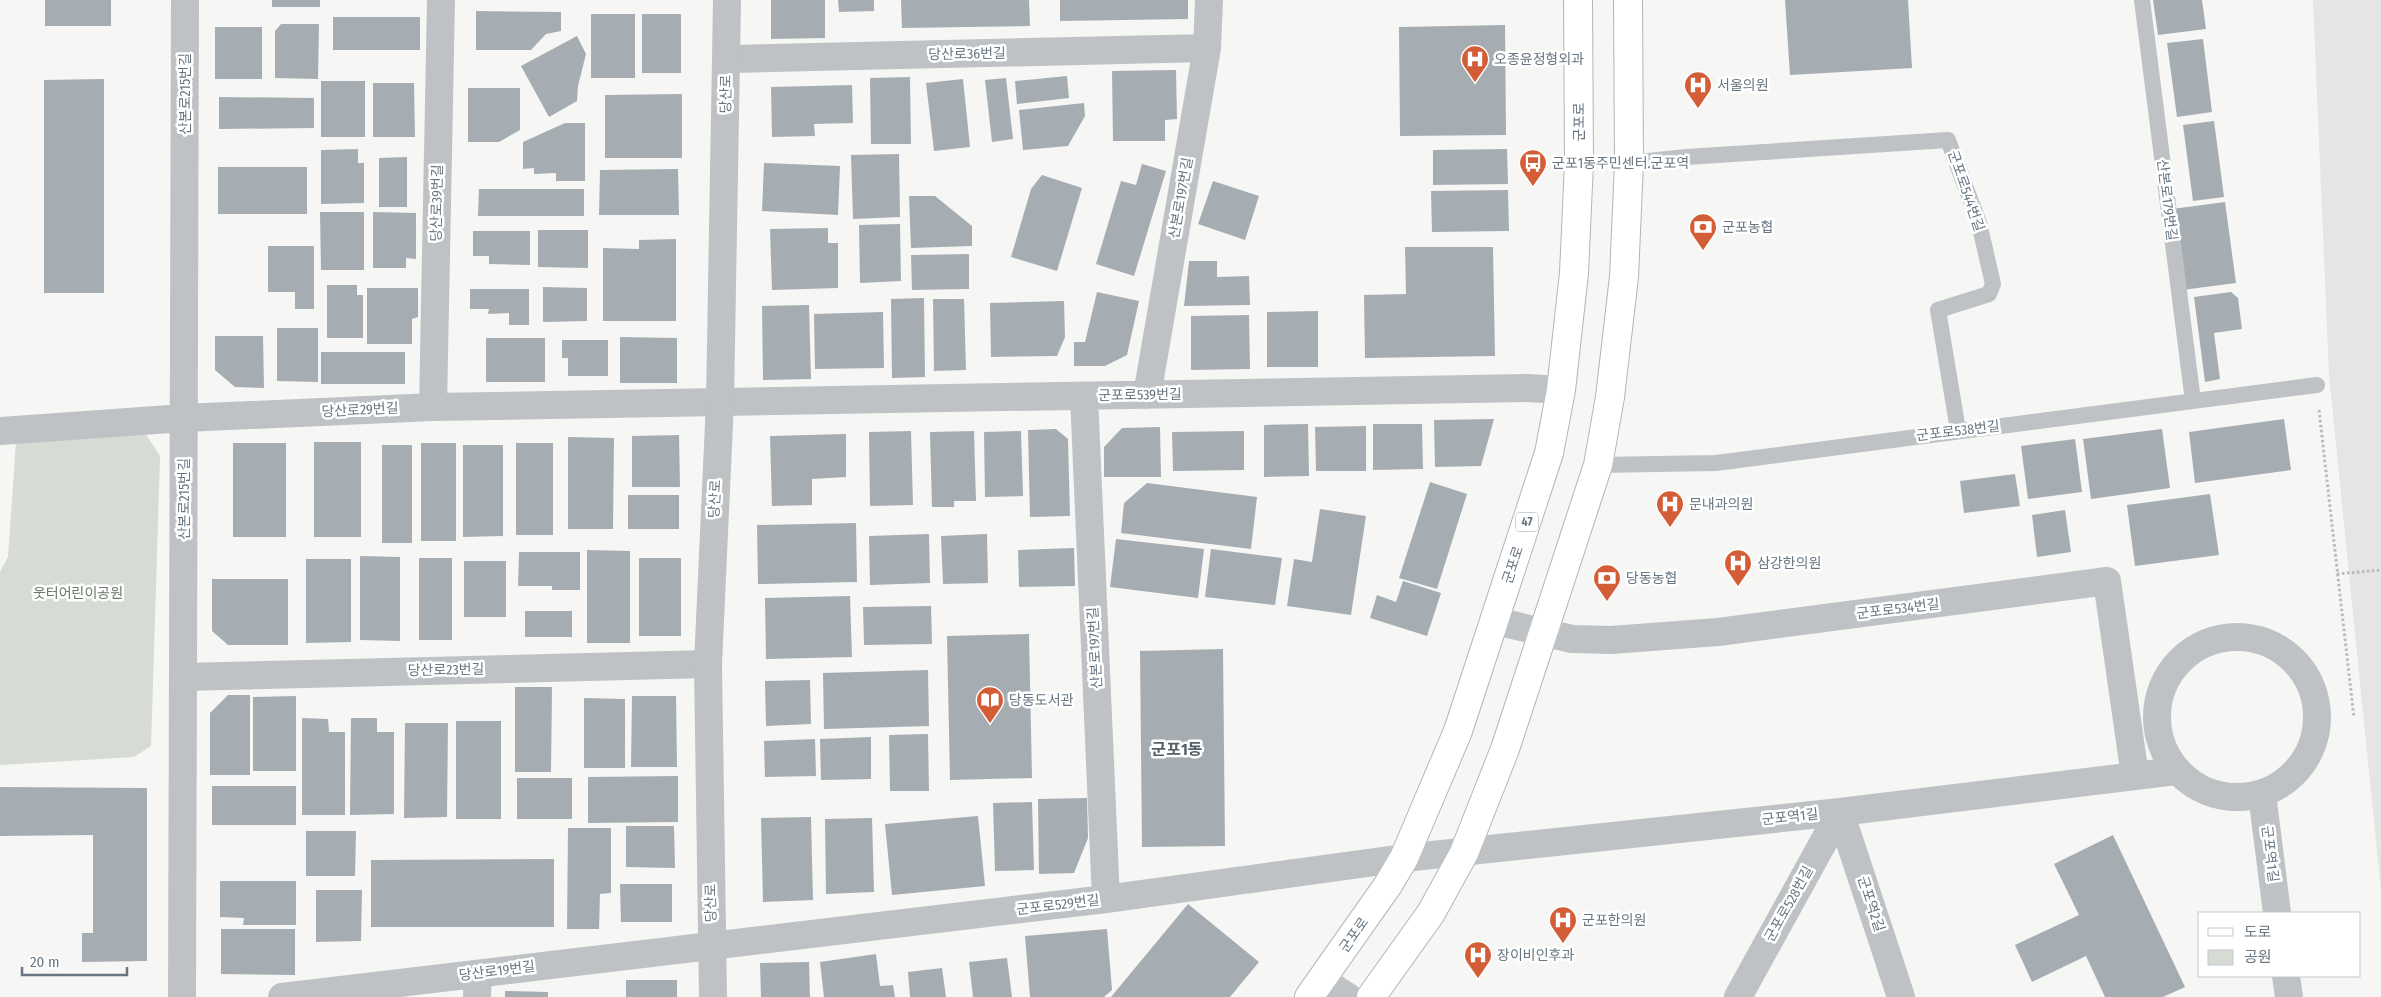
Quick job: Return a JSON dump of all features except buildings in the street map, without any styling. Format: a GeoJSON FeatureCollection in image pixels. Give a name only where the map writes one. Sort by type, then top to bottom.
{"type":"FeatureCollection","features":[{"type":"Feature","properties":{"kind":"main road","name":"군포로"},"geometry":{"type":"LineString","coordinates":[[1316,988],[1388,885],[1404,858],[1458,731],[1549,453],[1560,390],[1574,273],[1579,162],[1578,0]]}},
{"type":"Feature","properties":{"kind":"main road"},"geometry":{"type":"LineString","coordinates":[[1372,997],[1431,912],[1464,853],[1505,749],[1598,465],[1610,397],[1624,277],[1629,163],[1628,0]]}},
{"type":"Feature","properties":{"kind":"street","name":"산본로215번길"},"geometry":{"type":"LineString","coordinates":[[182,997],[185,0]]}},
{"type":"Feature","properties":{"kind":"street","name":"당산로39번길"},"geometry":{"type":"LineString","coordinates":[[433,407],[441,0]]}},
{"type":"Feature","properties":{"kind":"street","name":"당산로"},"geometry":{"type":"LineString","coordinates":[[713,997],[708,664],[720,402],[727,0]]}},
{"type":"Feature","properties":{"kind":"street","name":"산본로197번길"},"geometry":{"type":"LineString","coordinates":[[1147,395],[1207,48],[1209,0]]}},
{"type":"Feature","properties":{"kind":"street","name":"당산로36번길"},"geometry":{"type":"LineString","coordinates":[[727,59],[1207,48]]}},
{"type":"Feature","properties":{"kind":"street","name":"군포로539번길"},"geometry":{"type":"LineString","coordinates":[[720,402],[1527,388],[1560,390]]}},
{"type":"Feature","properties":{"kind":"street","name":"산본로197번길"},"geometry":{"type":"LineString","coordinates":[[1084,396],[1106,899]]}},
{"type":"Feature","properties":{"kind":"street","name":"당산로29번길"},"geometry":{"type":"LineString","coordinates":[[0,431],[184,418],[433,407],[720,402]]}},
{"type":"Feature","properties":{"kind":"street","name":"군포로534번길"},"geometry":{"type":"LineString","coordinates":[[1495,621],[1572,639],[1611,640],[1718,632],[2107,581],[2135,776]]}},
{"type":"Feature","properties":{"kind":"street"},"geometry":{"type":"LineString","coordinates":[[2221,638],[2254,639],[2280,649],[2297,663],[2312,687],[2317,702],[2315,740],[2302,765],[2287,781],[2262,794],[2235,798],[2198,788],[2176,771],[2158,736],[2156,712],[2163,684],[2179,662],[2194,649],[2221,638]]}},
{"type":"Feature","properties":{"kind":"street","name":"당산로23번길"},"geometry":{"type":"LineString","coordinates":[[184,677],[708,664]]}},
{"type":"Feature","properties":{"kind":"street","name":"군포역1길"},"geometry":{"type":"LineString","coordinates":[[1404,858],[1840,812],[2176,771]]}},
{"type":"Feature","properties":{"kind":"street","name":"군포역1길"},"geometry":{"type":"LineString","coordinates":[[2262,794],[2277,912]]}},
{"type":"Feature","properties":{"kind":"street","name":"군포로528번길"},"geometry":{"type":"LineString","coordinates":[[1738,997],[1840,812]]}},
{"type":"Feature","properties":{"kind":"street","name":"군포역2길"},"geometry":{"type":"LineString","coordinates":[[1840,812],[1901,997]]}},
{"type":"Feature","properties":{"kind":"street","name":"군포로529번길"},"geometry":{"type":"LineString","coordinates":[[712,946],[1106,899],[1404,858]]}},
{"type":"Feature","properties":{"kind":"street","name":"당산로19번길"},"geometry":{"type":"LineString","coordinates":[[282,997],[478,985],[712,946]]}},
{"type":"Feature","properties":{"kind":"street"},"geometry":{"type":"LineString","coordinates":[[2286,977],[2289,997]]}},
{"type":"Feature","properties":{"kind":"street"},"geometry":{"type":"LineString","coordinates":[[1316,988],[1348,997]]}},
{"type":"Feature","properties":{"kind":"lane","name":"산본로179번길"},"geometry":{"type":"LineString","coordinates":[[2142,0],[2193,401]]}},
{"type":"Feature","properties":{"kind":"lane","name":"군포로544번길"},"geometry":{"type":"LineString","coordinates":[[1629,163],[1686,157],[1948,140],[1979,223],[1993,284],[1989,294],[1938,310],[1958,430]]}},
{"type":"Feature","properties":{"kind":"lane","name":"군포로538번길"},"geometry":{"type":"LineString","coordinates":[[1598,465],[1716,463],[1958,430],[2317,385]]}},
{"type":"Feature","properties":{"kind":"path"},"geometry":{"type":"LineString","coordinates":[[2317,385],[2354,718]]}},
{"type":"Feature","properties":{"kind":"path"},"geometry":{"type":"LineString","coordinates":[[2337,574],[2381,570]]}},
{"type":"Feature","properties":{"kind":"shaded area"},"geometry":{"type":"Polygon","coordinates":[[[2313,0],[2381,0],[2381,891],[2329,375],[2313,0]]]}},
{"type":"Feature","properties":{"kind":"green space","name":"웃터어린이공원"},"geometry":{"type":"Polygon","coordinates":[[[143,430],[160,456],[151,746],[134,757],[0,765],[0,572],[8,557],[16,442],[143,430]]]}},
{"type":"Feature","properties":{"kind":"place","name":"오종윤정형외과"},"geometry":{"type":"Point","coordinates":[1475,83]}},
{"type":"Feature","properties":{"kind":"place","name":"서울의원"},"geometry":{"type":"Point","coordinates":[1698,109]}},
{"type":"Feature","properties":{"kind":"place","name":"군포1동주민센터.군포역"},"geometry":{"type":"Point","coordinates":[1533,187]}},
{"type":"Feature","properties":{"kind":"place","name":"군포농협"},"geometry":{"type":"Point","coordinates":[1703,251]}},
{"type":"Feature","properties":{"kind":"place","name":"문내과의원"},"geometry":{"type":"Point","coordinates":[1670,528]}},
{"type":"Feature","properties":{"kind":"place","name":"삼강한의원"},"geometry":{"type":"Point","coordinates":[1738,587]}},
{"type":"Feature","properties":{"kind":"place","name":"당동농협"},"geometry":{"type":"Point","coordinates":[1607,602]}},
{"type":"Feature","properties":{"kind":"place","name":"당동도서관"},"geometry":{"type":"Point","coordinates":[990,724]}},
{"type":"Feature","properties":{"kind":"place","name":"군포한의원"},"geometry":{"type":"Point","coordinates":[1563,944]}},
{"type":"Feature","properties":{"kind":"place","name":"장이비인후과"},"geometry":{"type":"Point","coordinates":[1478,979]}},
{"type":"Feature","properties":{"kind":"district","name":"군포1동"},"geometry":{"type":"Point","coordinates":[1177,749]}}]}
